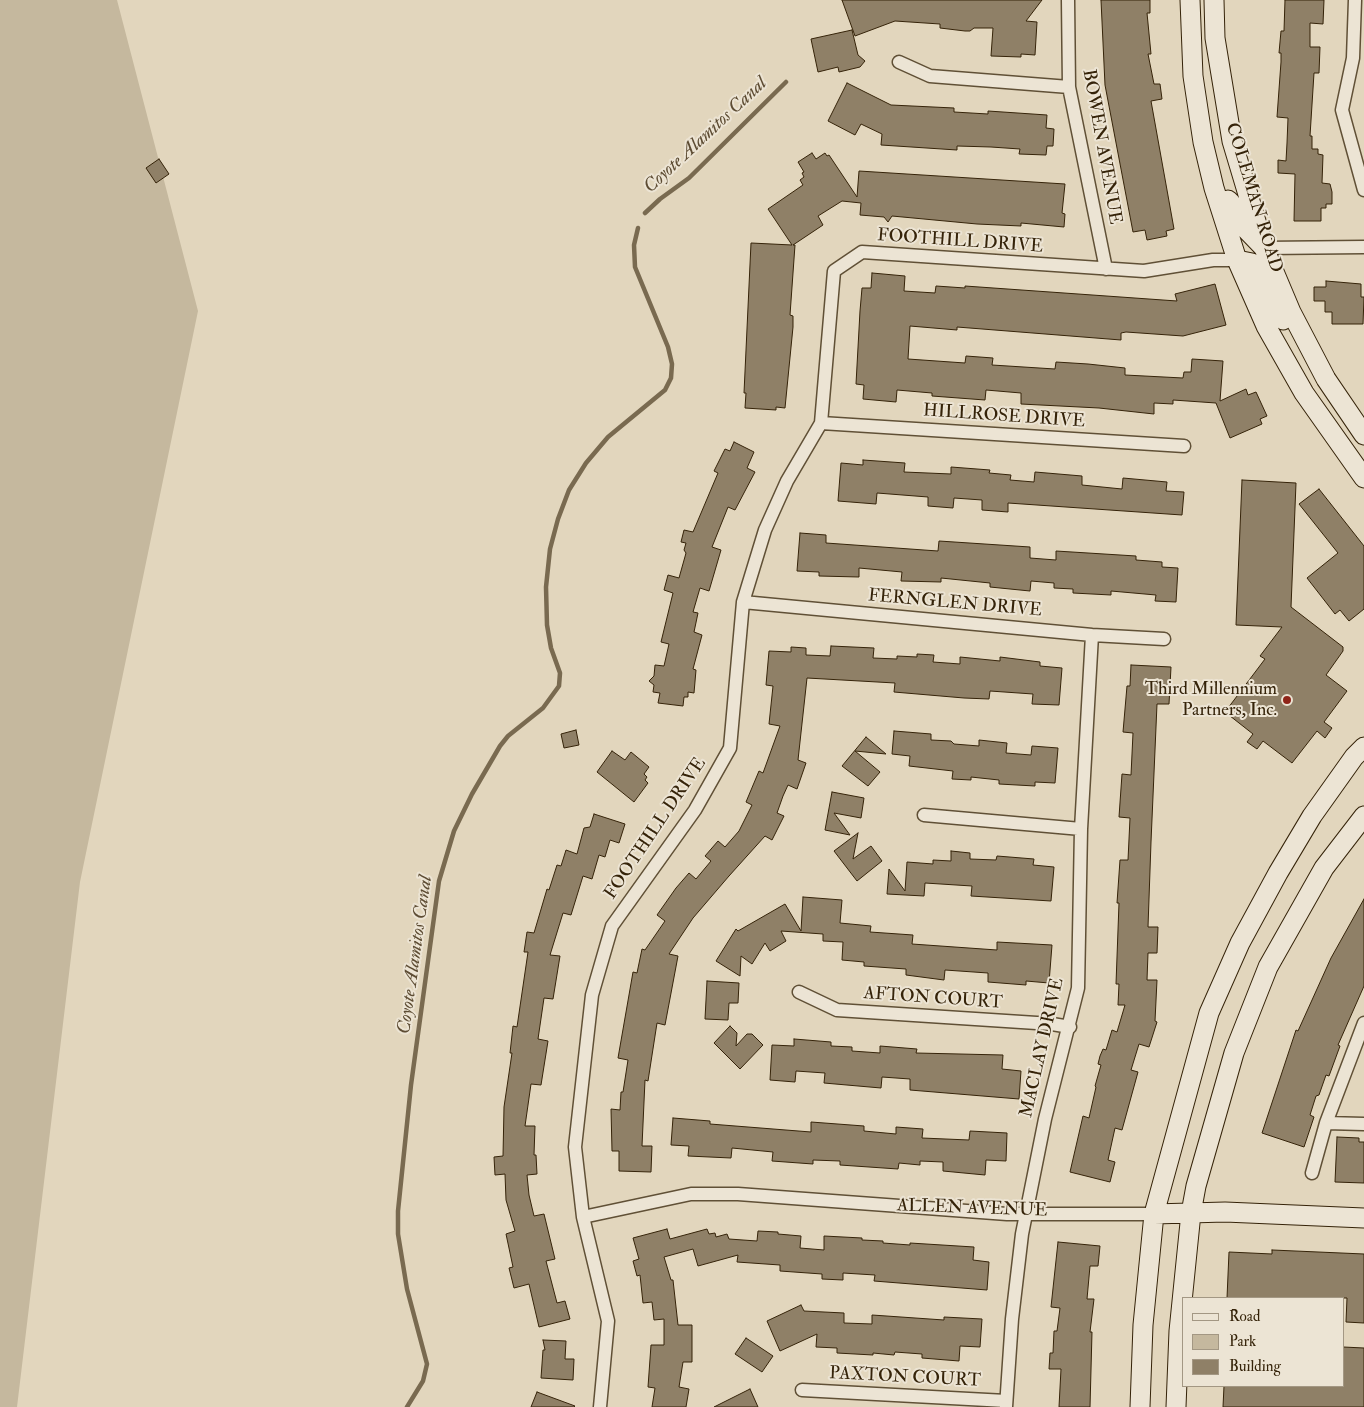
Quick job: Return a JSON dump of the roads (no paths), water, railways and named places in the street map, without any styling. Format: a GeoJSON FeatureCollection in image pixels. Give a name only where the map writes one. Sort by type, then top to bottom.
{"type":"FeatureCollection","features":[{"type":"Feature","properties":{"kind":"street","name":"BOWEN AVENUE"},"geometry":{"type":"LineString","coordinates":[[1068,0],[1069,87],[1106,269]]}},
{"type":"Feature","properties":{"kind":"street","name":"COLEMAN ROAD"},"geometry":{"type":"LineString","coordinates":[[1190,0],[1193,76],[1203,142],[1214,188],[1237,260],[1266,326],[1304,393],[1364,478]]}},
{"type":"Feature","properties":{"kind":"street","name":"COLEMAN ROAD"},"geometry":{"type":"LineString","coordinates":[[1214,0],[1215,38],[1232,141],[1264,248],[1291,312],[1326,379],[1364,435]]}},
{"type":"Feature","properties":{"kind":"street"},"geometry":{"type":"LineString","coordinates":[[1355,0],[1353,58],[1342,110],[1364,190]]}},
{"type":"Feature","properties":{"kind":"street"},"geometry":{"type":"LineString","coordinates":[[899,62],[930,76],[1069,87]]}},
{"type":"Feature","properties":{"kind":"street"},"geometry":{"type":"LineString","coordinates":[[1214,188],[1231,203],[1237,220],[1245,231],[1264,248],[1364,247]]}},
{"type":"Feature","properties":{"kind":"street","name":"FOOTHILL DRIVE"},"geometry":{"type":"LineString","coordinates":[[600,1407],[608,1321],[583,1218],[575,1147],[592,995],[612,926],[694,810],[730,748],[744,602],[764,530],[787,481],[821,423],[834,271],[862,252],[1144,271],[1213,260],[1237,260]]}},
{"type":"Feature","properties":{"kind":"street"},"geometry":{"type":"LineString","coordinates":[[1237,260],[1252,263],[1294,340],[1326,379]]}},
{"type":"Feature","properties":{"kind":"street","name":"HILLROSE DRIVE"},"geometry":{"type":"LineString","coordinates":[[821,423],[1184,446]]}},
{"type":"Feature","properties":{"kind":"street","name":"FERNGLEN DRIVE"},"geometry":{"type":"LineString","coordinates":[[744,602],[1164,639]]}},
{"type":"Feature","properties":{"kind":"street","name":"MACLAY DRIVE"},"geometry":{"type":"LineString","coordinates":[[1006,1404],[1012,1319],[1026,1214],[1045,1119],[1070,1027],[1078,988],[1081,829],[1092,634]]}},
{"type":"Feature","properties":{"kind":"street"},"geometry":{"type":"LineString","coordinates":[[1140,1407],[1143,1325],[1154,1214],[1209,1013],[1240,943],[1312,816],[1364,746]]}},
{"type":"Feature","properties":{"kind":"street"},"geometry":{"type":"LineString","coordinates":[[924,815],[1081,829]]}},
{"type":"Feature","properties":{"kind":"street"},"geometry":{"type":"LineString","coordinates":[[1182,1297],[1191,1213],[1196,1186],[1234,1053],[1268,968],[1324,868],[1364,816]]}},
{"type":"Feature","properties":{"kind":"street","name":"AFTON COURT"},"geometry":{"type":"LineString","coordinates":[[799,992],[838,1010],[1052,1024],[1070,1027]]}},
{"type":"Feature","properties":{"kind":"street"},"geometry":{"type":"LineString","coordinates":[[1312,1173],[1326,1123],[1364,1023]]}},
{"type":"Feature","properties":{"kind":"street"},"geometry":{"type":"LineString","coordinates":[[1326,1123],[1364,1124]]}},
{"type":"Feature","properties":{"kind":"street","name":"ALLEN AVENUE"},"geometry":{"type":"LineString","coordinates":[[583,1218],[691,1194],[738,1194],[1026,1214],[1046,1212],[1191,1213],[1364,1218]]}},
{"type":"Feature","properties":{"kind":"street"},"geometry":{"type":"LineString","coordinates":[[1176,1407],[1182,1302]]}},
{"type":"Feature","properties":{"kind":"street","name":"PAXTON COURT"},"geometry":{"type":"LineString","coordinates":[[802,1390],[1006,1404]]}},
{"type":"Feature","properties":{"kind":"waterway","name":"Coyote Alamitos Canal"},"geometry":{"type":"LineString","coordinates":[[645,213],[660,199],[689,178],[786,82]]}},
{"type":"Feature","properties":{"kind":"waterway","name":"Coyote Alamitos Canal"},"geometry":{"type":"LineString","coordinates":[[407,1407],[423,1381],[427,1364],[407,1289],[398,1234],[398,1211],[411,1085],[439,881],[454,831],[472,794],[500,746],[508,736],[543,708],[559,686],[560,673],[551,648],[547,625],[546,587],[550,549],[558,519],[569,490],[586,463],[608,437],[665,390],[671,378],[672,364],[668,347],[635,267],[634,245],[638,228]]}},
{"type":"Feature","properties":{"kind":"place","name":"Third Millennium Partners, Inc."},"geometry":{"type":"Point","coordinates":[1287,700]}}]}
